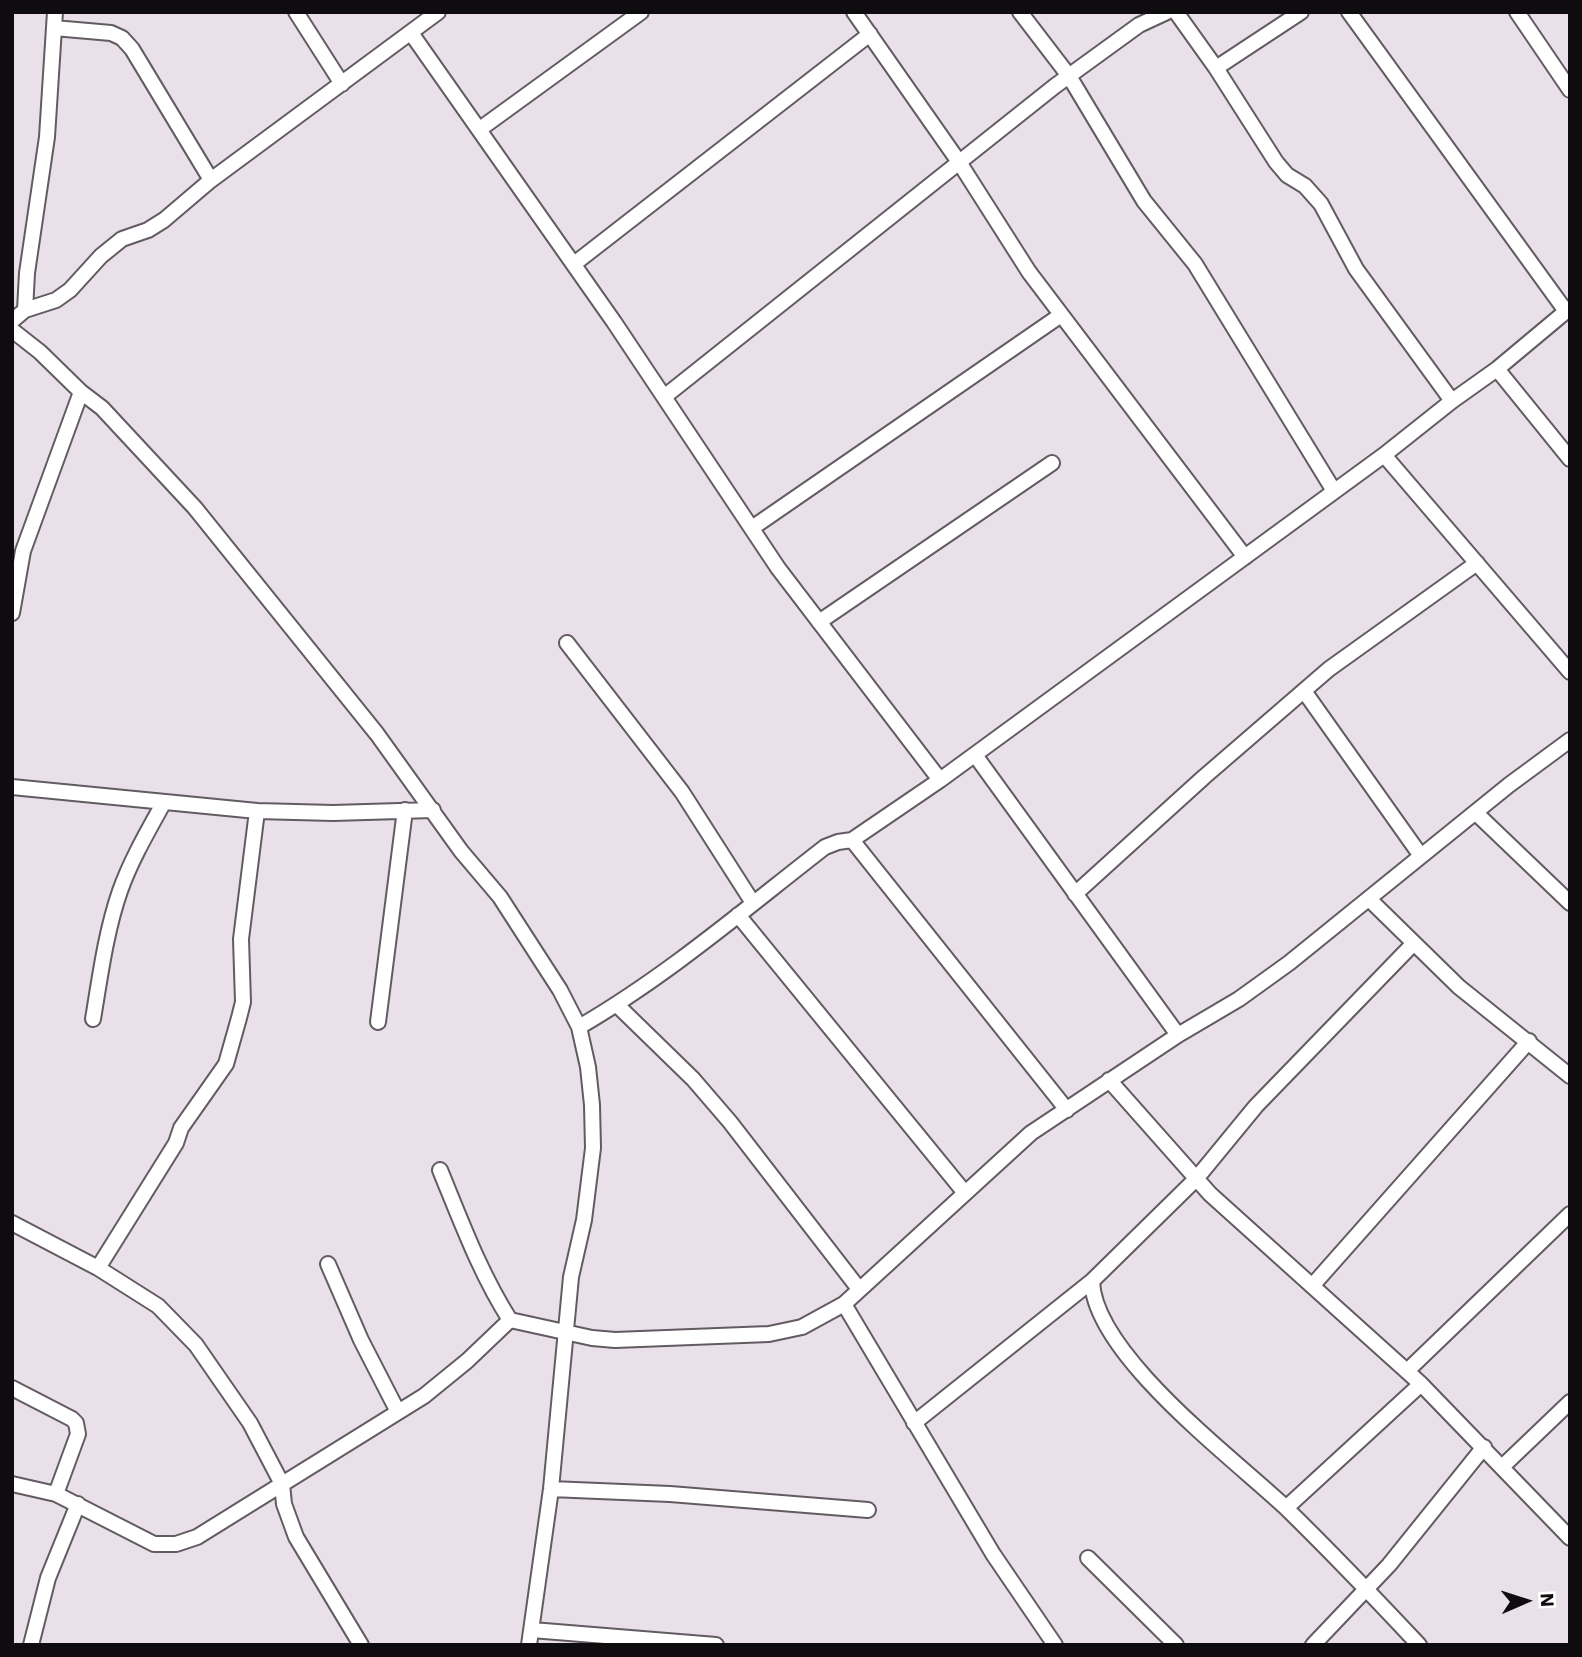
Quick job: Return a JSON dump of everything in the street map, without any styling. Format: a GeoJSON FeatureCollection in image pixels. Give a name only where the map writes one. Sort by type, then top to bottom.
{"type":"FeatureCollection","features":[{"type":"Feature","properties":{"kind":"street"},"geometry":{"type":"LineString","coordinates":[[25,310],[27,273],[47,137],[55,12]]}},
{"type":"Feature","properties":{"kind":"street"},"geometry":{"type":"LineString","coordinates":[[296,12],[342,84]]}},
{"type":"Feature","properties":{"kind":"street"},"geometry":{"type":"LineString","coordinates":[[12,321],[25,310],[56,300],[70,290],[122,239],[148,230],[164,220],[211,180],[438,12]]}},
{"type":"Feature","properties":{"kind":"street"},"geometry":{"type":"LineString","coordinates":[[480,129],[641,12]]}},
{"type":"Feature","properties":{"kind":"street"},"geometry":{"type":"LineString","coordinates":[[854,12],[959,162],[1029,272],[1245,557]]}},
{"type":"Feature","properties":{"kind":"street"},"geometry":{"type":"LineString","coordinates":[[1020,12],[1069,76],[1144,201],[1195,264],[1334,491]]}},
{"type":"Feature","properties":{"kind":"street"},"geometry":{"type":"LineString","coordinates":[[664,397],[1069,76],[1139,25],[1167,12]]}},
{"type":"Feature","properties":{"kind":"street"},"geometry":{"type":"LineString","coordinates":[[1176,12],[1216,68],[1276,162],[1287,175],[1305,186],[1321,204],[1356,269],[1452,401]]}},
{"type":"Feature","properties":{"kind":"street"},"geometry":{"type":"LineString","coordinates":[[1216,68],[1301,12]]}},
{"type":"Feature","properties":{"kind":"street"},"geometry":{"type":"LineString","coordinates":[[579,1027],[617,1005],[825,847],[852,840],[975,755],[1384,455],[1497,369],[1567,309],[1349,12]]}},
{"type":"Feature","properties":{"kind":"street"},"geometry":{"type":"LineString","coordinates":[[1517,12],[1570,90]]}},
{"type":"Feature","properties":{"kind":"street"},"geometry":{"type":"LineString","coordinates":[[54,28],[111,33],[122,38],[132,49],[211,180]]}},
{"type":"Feature","properties":{"kind":"street"},"geometry":{"type":"LineString","coordinates":[[411,33],[574,264],[778,568],[940,780]]}},
{"type":"Feature","properties":{"kind":"street"},"geometry":{"type":"LineString","coordinates":[[574,264],[870,34]]}},
{"type":"Feature","properties":{"kind":"street"},"geometry":{"type":"LineString","coordinates":[[12,263],[27,273]]}},
{"type":"Feature","properties":{"kind":"street"},"geometry":{"type":"LineString","coordinates":[[752,528],[1061,315]]}},
{"type":"Feature","properties":{"kind":"street"},"geometry":{"type":"LineString","coordinates":[[12,330],[102,408],[195,508],[377,734],[461,851],[500,897],[560,990],[579,1027],[589,1080],[593,1147],[584,1220],[571,1277],[551,1489],[530,1637],[716,1645]]}},
{"type":"Feature","properties":{"kind":"street"},"geometry":{"type":"LineString","coordinates":[[1497,369],[1570,459]]}},
{"type":"Feature","properties":{"kind":"street"},"geometry":{"type":"LineString","coordinates":[[12,613],[18,550],[81,392]]}},
{"type":"Feature","properties":{"kind":"street"},"geometry":{"type":"LineString","coordinates":[[1384,455],[1570,672]]}},
{"type":"Feature","properties":{"kind":"street"},"geometry":{"type":"LineString","coordinates":[[819,622],[1052,463]]}},
{"type":"Feature","properties":{"kind":"street"},"geometry":{"type":"LineString","coordinates":[[1075,894],[1329,669],[1477,564]]}},
{"type":"Feature","properties":{"kind":"street"},"geometry":{"type":"LineString","coordinates":[[567,643],[682,792],[753,903]]}},
{"type":"Feature","properties":{"kind":"street"},"geometry":{"type":"LineString","coordinates":[[1304,691],[1421,856]]}},
{"type":"Feature","properties":{"kind":"street"},"geometry":{"type":"LineString","coordinates":[[440,1170],[475,1257],[510,1320],[565,1333],[615,1340],[769,1334],[802,1327],[844,1304],[1031,1133],[1178,1035],[1259,985],[1509,785],[1567,746]]}},
{"type":"Feature","properties":{"kind":"street"},"geometry":{"type":"LineString","coordinates":[[975,755],[1178,1035]]}},
{"type":"Feature","properties":{"kind":"street"},"geometry":{"type":"LineString","coordinates":[[12,787],[257,811],[333,813],[433,810]]}},
{"type":"Feature","properties":{"kind":"street"},"geometry":{"type":"LineString","coordinates":[[93,1019],[101,967],[120,892],[139,846],[164,803]]}},
{"type":"Feature","properties":{"kind":"street"},"geometry":{"type":"LineString","coordinates":[[378,1022],[405,810]]}},
{"type":"Feature","properties":{"kind":"street"},"geometry":{"type":"LineString","coordinates":[[98,1268],[176,1143],[181,1128],[226,1064],[243,1002],[241,939],[257,811]]}},
{"type":"Feature","properties":{"kind":"street"},"geometry":{"type":"LineString","coordinates":[[1476,813],[1570,903]]}},
{"type":"Feature","properties":{"kind":"street"},"geometry":{"type":"LineString","coordinates":[[852,840],[1067,1110]]}},
{"type":"Feature","properties":{"kind":"street"},"geometry":{"type":"LineString","coordinates":[[1369,899],[1459,987],[1570,1076]]}},
{"type":"Feature","properties":{"kind":"street"},"geometry":{"type":"LineString","coordinates":[[738,915],[965,1193]]}},
{"type":"Feature","properties":{"kind":"street"},"geometry":{"type":"LineString","coordinates":[[914,1423],[1092,1281],[1196,1179],[1256,1106],[1414,943]]}},
{"type":"Feature","properties":{"kind":"street"},"geometry":{"type":"LineString","coordinates":[[617,1005],[693,1079],[730,1122],[859,1289]]}},
{"type":"Feature","properties":{"kind":"street"},"geometry":{"type":"LineString","coordinates":[[1312,1286],[1529,1041]]}},
{"type":"Feature","properties":{"kind":"street"},"geometry":{"type":"LineString","coordinates":[[1109,1080],[1210,1194],[1421,1384],[1570,1538]]}},
{"type":"Feature","properties":{"kind":"street"},"geometry":{"type":"LineString","coordinates":[[1407,1371],[1570,1214]]}},
{"type":"Feature","properties":{"kind":"street"},"geometry":{"type":"LineString","coordinates":[[12,1223],[98,1268],[158,1306],[196,1345],[250,1423],[282,1484],[284,1504],[296,1537],[361,1645]]}},
{"type":"Feature","properties":{"kind":"street"},"geometry":{"type":"LineString","coordinates":[[328,1264],[361,1339],[398,1412]]}},
{"type":"Feature","properties":{"kind":"street"},"geometry":{"type":"LineString","coordinates":[[1092,1281],[1092,1294],[1113,1338],[1152,1384],[1286,1508],[1419,1645]]}},
{"type":"Feature","properties":{"kind":"street"},"geometry":{"type":"LineString","coordinates":[[844,1304],[993,1554],[1055,1645]]}},
{"type":"Feature","properties":{"kind":"street"},"geometry":{"type":"LineString","coordinates":[[12,1483],[56,1494],[154,1544],[176,1544],[197,1537],[424,1396],[467,1361],[510,1320]]}},
{"type":"Feature","properties":{"kind":"street"},"geometry":{"type":"LineString","coordinates":[[1286,1508],[1421,1384]]}},
{"type":"Feature","properties":{"kind":"street"},"geometry":{"type":"LineString","coordinates":[[12,1388],[76,1423],[78,1434],[56,1494]]}},
{"type":"Feature","properties":{"kind":"street"},"geometry":{"type":"LineString","coordinates":[[1502,1467],[1570,1402]]}},
{"type":"Feature","properties":{"kind":"street"},"geometry":{"type":"LineString","coordinates":[[1313,1645],[1367,1590],[1429,1518],[1484,1447]]}},
{"type":"Feature","properties":{"kind":"street"},"geometry":{"type":"LineString","coordinates":[[551,1489],[670,1494],[868,1510]]}},
{"type":"Feature","properties":{"kind":"street"},"geometry":{"type":"LineString","coordinates":[[31,1645],[48,1578],[78,1504]]}},
{"type":"Feature","properties":{"kind":"street"},"geometry":{"type":"LineString","coordinates":[[1088,1558],[1176,1645]]}}]}
